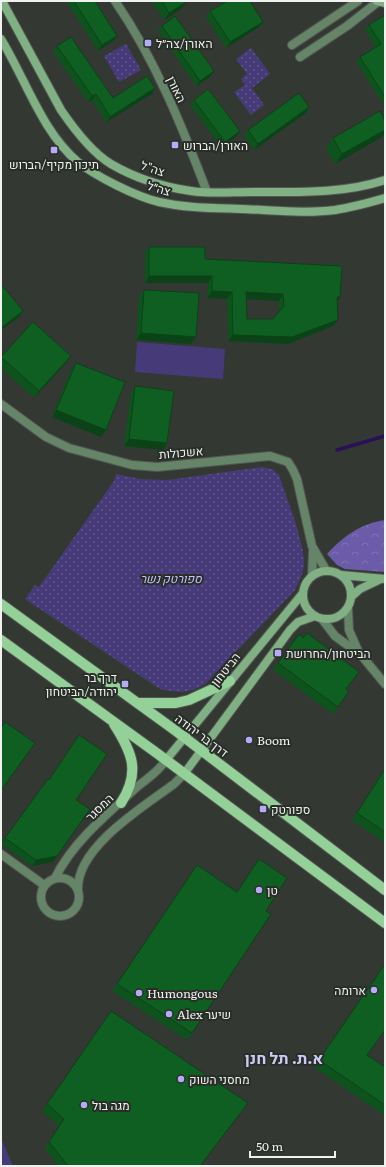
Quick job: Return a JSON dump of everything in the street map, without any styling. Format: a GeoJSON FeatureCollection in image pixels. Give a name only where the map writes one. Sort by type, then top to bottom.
{"type":"FeatureCollection","features":[{"type":"Feature","properties":{"kind":"main road","name":"צה\"ל"},"geometry":{"type":"LineString","coordinates":[[2,1],[61,110],[93,149],[109,163],[151,182],[192,191],[207,192],[319,192],[362,187],[385,180]]}},
{"type":"Feature","properties":{"kind":"main road","name":"צה״ל"},"geometry":{"type":"LineString","coordinates":[[1,39],[33,99],[57,138],[77,161],[88,169],[133,192],[158,202],[181,206],[294,211],[334,210],[385,198]]}},
{"type":"Feature","properties":{"kind":"main road"},"geometry":{"type":"LineString","coordinates":[[318,617],[306,606],[303,593],[308,580],[312,576],[326,570],[341,575],[384,579]]}},
{"type":"Feature","properties":{"kind":"main road"},"geometry":{"type":"LineString","coordinates":[[184,774],[290,630],[298,622],[318,617],[334,618],[348,608],[352,596],[350,584],[341,575]]}},
{"type":"Feature","properties":{"kind":"main road"},"geometry":{"type":"LineString","coordinates":[[352,596],[360,589],[384,579]]}},
{"type":"Feature","properties":{"kind":"main road","name":"הביטחון"},"geometry":{"type":"LineString","coordinates":[[166,760],[303,593]]}},
{"type":"Feature","properties":{"kind":"main road","name":"דרך בר יהודה"},"geometry":{"type":"LineString","coordinates":[[1,604],[202,750],[385,890]]}},
{"type":"Feature","properties":{"kind":"main road"},"geometry":{"type":"LineString","coordinates":[[1,640],[111,719],[385,923]]}},
{"type":"Feature","properties":{"kind":"main road"},"geometry":{"type":"LineString","coordinates":[[138,703],[176,702],[189,700],[230,681]]}},
{"type":"Feature","properties":{"kind":"main road"},"geometry":{"type":"LineString","coordinates":[[111,719],[127,745],[132,763],[131,783],[128,792],[121,802]]}},
{"type":"Feature","properties":{"kind":"street","name":"האורן"},"geometry":{"type":"LineString","coordinates":[[115,1],[132,26],[184,131],[207,192]]}},
{"type":"Feature","properties":{"kind":"street"},"geometry":{"type":"LineString","coordinates":[[292,46],[358,1]]}},
{"type":"Feature","properties":{"kind":"street"},"geometry":{"type":"LineString","coordinates":[[300,57],[380,2]]}},
{"type":"Feature","properties":{"kind":"street","name":"אשכולות"},"geometry":{"type":"LineString","coordinates":[[1,404],[46,437],[58,443],[100,457],[132,465],[157,467],[270,456],[280,458],[288,462],[297,479],[312,546],[312,576]]}},
{"type":"Feature","properties":{"kind":"street","name":"אשכולות"},"geometry":{"type":"LineString","coordinates":[[312,546],[326,570]]}},
{"type":"Feature","properties":{"kind":"street"},"geometry":{"type":"LineString","coordinates":[[348,608],[349,630],[361,655],[385,684]]}},
{"type":"Feature","properties":{"kind":"street"},"geometry":{"type":"LineString","coordinates":[[318,617],[335,636],[361,655]]}},
{"type":"Feature","properties":{"kind":"street","name":"המסגר"},"geometry":{"type":"LineString","coordinates":[[44,885],[55,878],[73,849],[121,802],[159,770],[166,760]]}},
{"type":"Feature","properties":{"kind":"street"},"geometry":{"type":"LineString","coordinates":[[1,854],[44,885],[41,891],[42,905],[46,910],[57,916],[64,916],[75,910],[80,899],[78,889],[79,876],[88,856],[99,843],[174,784],[184,774]]}},
{"type":"Feature","properties":{"kind":"street"},"geometry":{"type":"LineString","coordinates":[[55,878],[68,879],[73,882],[78,889]]}},
{"type":"Feature","properties":{"kind":"green space"},"geometry":{"type":"Polygon","coordinates":[[[126,44],[141,70],[119,82],[104,56],[126,44]]]}},
{"type":"Feature","properties":{"kind":"green space"},"geometry":{"type":"Polygon","coordinates":[[[251,48],[270,74],[252,88],[264,105],[251,115],[234,92],[245,85],[241,79],[247,74],[236,59],[251,48]]]}},
{"type":"Feature","properties":{"kind":"green space"},"geometry":{"type":"Polygon","coordinates":[[[137,342],[225,349],[223,379],[135,372],[137,342]]]}},
{"type":"Feature","properties":{"kind":"green space","name":"ספורטק נשר"},"geometry":{"type":"Polygon","coordinates":[[[262,467],[272,469],[279,475],[302,545],[304,555],[303,571],[295,590],[206,683],[200,687],[184,692],[160,689],[25,599],[35,585],[39,587],[114,481],[116,474],[140,479],[168,480],[262,467]]]}},
{"type":"Feature","properties":{"kind":"green space"},"geometry":{"type":"Polygon","coordinates":[[[385,520],[385,572],[345,569],[337,565],[327,554],[339,542],[353,532],[368,524],[385,520]]]}},
{"type":"Feature","properties":{"kind":"green space"},"geometry":{"type":"Polygon","coordinates":[[[1,1138],[13,1166],[1,1166],[1,1138]]]}},
{"type":"Feature","properties":{"kind":"building"},"geometry":{"type":"Polygon","coordinates":[[[74,1],[95,1],[117,36],[102,45],[74,1]]]}},
{"type":"Feature","properties":{"kind":"building"},"geometry":{"type":"Polygon","coordinates":[[[162,1],[184,1],[185,3],[169,13],[162,1]]]}},
{"type":"Feature","properties":{"kind":"building"},"geometry":{"type":"Polygon","coordinates":[[[227,1],[250,1],[263,22],[230,42],[210,11],[227,1]]]}},
{"type":"Feature","properties":{"kind":"building"},"geometry":{"type":"Polygon","coordinates":[[[385,15],[385,97],[360,57],[381,44],[369,25],[385,15]]]}},
{"type":"Feature","properties":{"kind":"building"},"geometry":{"type":"Polygon","coordinates":[[[175,16],[214,71],[200,81],[162,26],[175,16]]]}},
{"type":"Feature","properties":{"kind":"building"},"geometry":{"type":"Polygon","coordinates":[[[71,37],[113,98],[147,76],[155,88],[110,117],[96,94],[92,96],[57,46],[71,37]]]}},
{"type":"Feature","properties":{"kind":"building"},"geometry":{"type":"Polygon","coordinates":[[[208,89],[240,131],[225,142],[194,100],[208,89]]]}},
{"type":"Feature","properties":{"kind":"building"},"geometry":{"type":"Polygon","coordinates":[[[299,93],[309,107],[258,144],[248,130],[299,93]]]}},
{"type":"Feature","properties":{"kind":"building"},"geometry":{"type":"Polygon","coordinates":[[[380,111],[385,121],[385,130],[342,154],[333,138],[380,111]]]}},
{"type":"Feature","properties":{"kind":"building"},"geometry":{"type":"Polygon","coordinates":[[[149,247],[205,247],[205,259],[342,266],[340,297],[337,297],[338,320],[292,337],[233,335],[232,292],[212,291],[212,276],[149,276],[149,247]],[[246,292],[247,319],[273,319],[284,306],[283,294],[246,292]]]}},
{"type":"Feature","properties":{"kind":"building"},"geometry":{"type":"Polygon","coordinates":[[[2,285],[23,311],[1,328],[1,286],[2,285]]]}},
{"type":"Feature","properties":{"kind":"building"},"geometry":{"type":"Polygon","coordinates":[[[144,290],[199,293],[196,337],[141,333],[144,290]]]}},
{"type":"Feature","properties":{"kind":"building"},"geometry":{"type":"Polygon","coordinates":[[[33,322],[71,356],[39,391],[1,357],[33,322]]]}},
{"type":"Feature","properties":{"kind":"building"},"geometry":{"type":"Polygon","coordinates":[[[76,363],[125,382],[106,430],[56,410],[76,363]]]}},
{"type":"Feature","properties":{"kind":"building"},"geometry":{"type":"Polygon","coordinates":[[[135,386],[174,391],[167,443],[129,439],[135,386]]]}},
{"type":"Feature","properties":{"kind":"building"},"geometry":{"type":"Polygon","coordinates":[[[307,633],[359,672],[346,689],[349,691],[338,707],[278,663],[299,634],[303,638],[307,633]]]}},
{"type":"Feature","properties":{"kind":"building"},"geometry":{"type":"Polygon","coordinates":[[[5,722],[35,743],[2,789],[1,728],[5,722]]]}},
{"type":"Feature","properties":{"kind":"building"},"geometry":{"type":"Polygon","coordinates":[[[79,735],[107,754],[76,800],[90,809],[57,856],[36,860],[5,838],[48,779],[49,780],[79,735]]]}},
{"type":"Feature","properties":{"kind":"building"},"geometry":{"type":"Polygon","coordinates":[[[385,769],[385,832],[357,813],[385,769]]]}},
{"type":"Feature","properties":{"kind":"building"},"geometry":{"type":"Polygon","coordinates":[[[259,859],[287,878],[266,911],[271,914],[192,1033],[117,984],[197,865],[237,892],[259,859]]]}},
{"type":"Feature","properties":{"kind":"building"},"geometry":{"type":"Polygon","coordinates":[[[385,964],[385,1030],[367,1055],[385,1067],[385,1105],[319,1060],[385,964]]]}},
{"type":"Feature","properties":{"kind":"building"},"geometry":{"type":"Polygon","coordinates":[[[111,1011],[248,1103],[200,1166],[68,1166],[49,1142],[64,1119],[47,1104],[111,1011]]]}},
{"type":"Feature","properties":{"kind":"waterway"},"geometry":{"type":"LineString","coordinates":[[337,450],[385,436]]}},
{"type":"Feature","properties":{"kind":"place","name":"האורן/צה״ל"},"geometry":{"type":"Point","coordinates":[148,43]}},
{"type":"Feature","properties":{"kind":"place","name":"האורן/הברוש"},"geometry":{"type":"Point","coordinates":[175,145]}},
{"type":"Feature","properties":{"kind":"place","name":"תיכון מקיף/הברוש"},"geometry":{"type":"Point","coordinates":[54,150]}},
{"type":"Feature","properties":{"kind":"place","name":"הביטחון/החרושת"},"geometry":{"type":"Point","coordinates":[278,653]}},
{"type":"Feature","properties":{"kind":"place","name":"דרך בר יהודה/הביטחון"},"geometry":{"type":"Point","coordinates":[125,684]}},
{"type":"Feature","properties":{"kind":"place","name":"Boom"},"geometry":{"type":"Point","coordinates":[249,740]}},
{"type":"Feature","properties":{"kind":"place","name":"ספורטק"},"geometry":{"type":"Point","coordinates":[263,809]}},
{"type":"Feature","properties":{"kind":"place","name":"טן"},"geometry":{"type":"Point","coordinates":[259,890]}},
{"type":"Feature","properties":{"kind":"place","name":"ארומה"},"geometry":{"type":"Point","coordinates":[374,990]}},
{"type":"Feature","properties":{"kind":"place","name":"Humongous"},"geometry":{"type":"Point","coordinates":[139,993]}},
{"type":"Feature","properties":{"kind":"place","name":"Alex שיער"},"geometry":{"type":"Point","coordinates":[169,1014]}},
{"type":"Feature","properties":{"kind":"place","name":"מחסני השוק"},"geometry":{"type":"Point","coordinates":[181,1079]}},
{"type":"Feature","properties":{"kind":"place","name":"מגה בול"},"geometry":{"type":"Point","coordinates":[84,1105]}},
{"type":"Feature","properties":{"kind":"district","name":"א.ת. תל חנן"},"geometry":{"type":"Point","coordinates":[284,1057]}}]}
